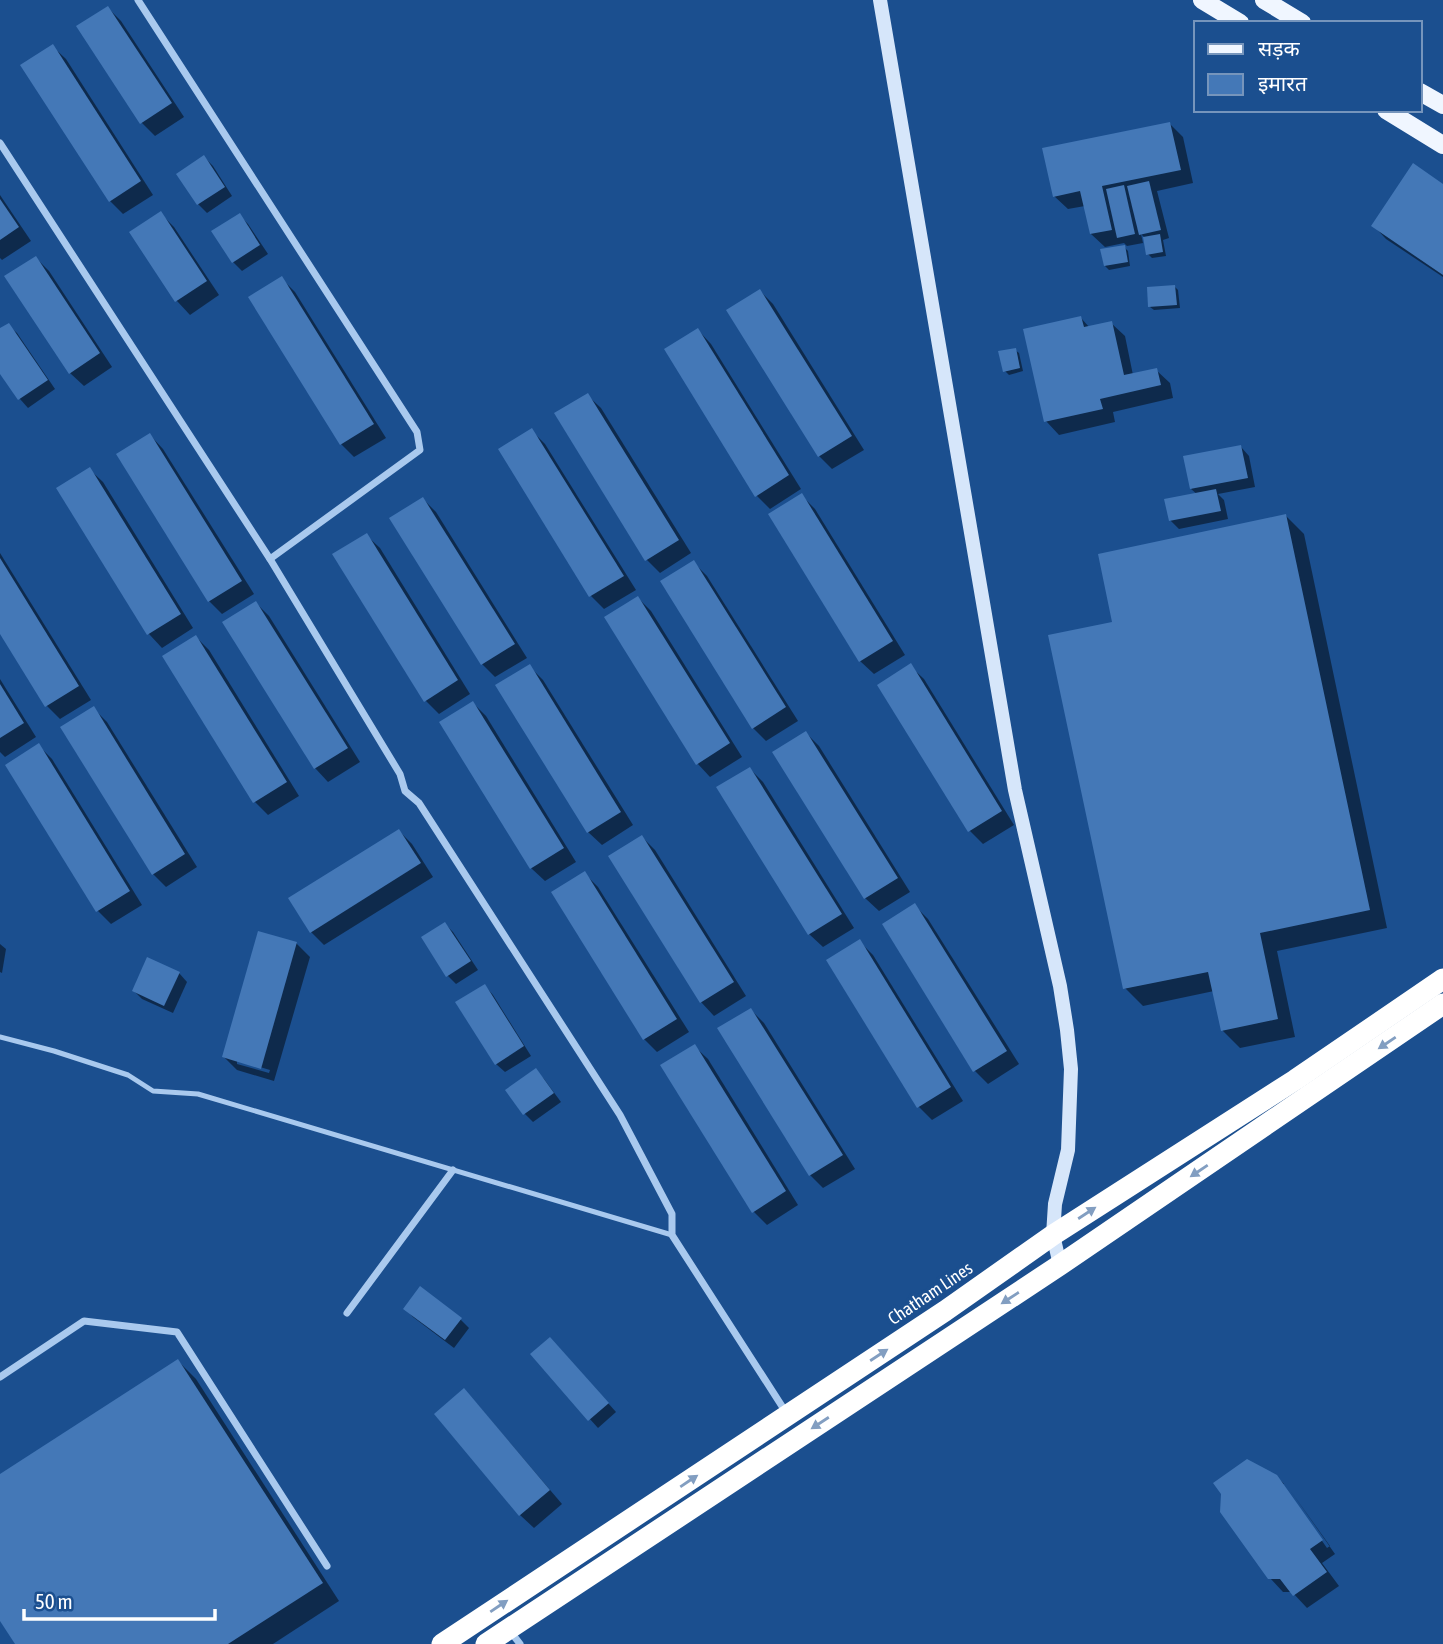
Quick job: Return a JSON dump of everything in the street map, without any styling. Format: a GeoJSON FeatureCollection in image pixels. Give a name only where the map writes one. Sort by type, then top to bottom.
{"type":"FeatureCollection","features":[{"type":"Feature","properties":{"kind":"highway","name":"Chatham Lines"},"geometry":{"type":"LineString","coordinates":[[442,1644],[945,1311],[1053,1235],[1295,1080],[1443,979]]}},
{"type":"Feature","properties":{"kind":"highway"},"geometry":{"type":"LineString","coordinates":[[486,1644],[514,1637],[1443,1004]]}},
{"type":"Feature","properties":{"kind":"main road"},"geometry":{"type":"LineString","coordinates":[[1202,0],[1237,21]]}},
{"type":"Feature","properties":{"kind":"main road"},"geometry":{"type":"LineString","coordinates":[[1264,0],[1299,21]]}},
{"type":"Feature","properties":{"kind":"main road"},"geometry":{"type":"LineString","coordinates":[[1422,93],[1443,105]]}},
{"type":"Feature","properties":{"kind":"main road"},"geometry":{"type":"LineString","coordinates":[[1389,112],[1443,145]]}},
{"type":"Feature","properties":{"kind":"street"},"geometry":{"type":"LineString","coordinates":[[138,0],[417,432],[420,450],[270,559]]}},
{"type":"Feature","properties":{"kind":"street"},"geometry":{"type":"LineString","coordinates":[[880,0],[1015,790],[1060,986],[1067,1030],[1071,1069],[1068,1150],[1055,1204],[1053,1235],[1060,1265]]}},
{"type":"Feature","properties":{"kind":"street"},"geometry":{"type":"LineString","coordinates":[[0,143],[270,559],[400,774],[405,791],[419,803],[620,1115],[672,1214],[672,1235],[788,1415]]}},
{"type":"Feature","properties":{"kind":"street"},"geometry":{"type":"LineString","coordinates":[[347,1313],[453,1170]]}},
{"type":"Feature","properties":{"kind":"street"},"geometry":{"type":"LineString","coordinates":[[0,1377],[84,1321],[177,1332],[327,1566]]}},
{"type":"Feature","properties":{"kind":"lane"},"geometry":{"type":"LineString","coordinates":[[0,1037],[128,1075],[153,1091],[198,1094],[672,1235]]}},
{"type":"Feature","properties":{"kind":"building"},"geometry":{"type":"Polygon","coordinates":[[[108,6],[172,103],[140,124],[76,26],[108,6]]]}},
{"type":"Feature","properties":{"kind":"building"},"geometry":{"type":"Polygon","coordinates":[[[53,44],[141,181],[109,202],[20,65],[53,44]]]}},
{"type":"Feature","properties":{"kind":"building"},"geometry":{"type":"Polygon","coordinates":[[[1170,122],[1181,170],[1102,186],[1112,230],[1090,234],[1080,191],[1053,197],[1042,148],[1170,122]]]}},
{"type":"Feature","properties":{"kind":"building"},"geometry":{"type":"Polygon","coordinates":[[[204,155],[225,187],[197,205],[176,174],[204,155]]]}},
{"type":"Feature","properties":{"kind":"building"},"geometry":{"type":"Polygon","coordinates":[[[1413,163],[1443,184],[1443,275],[1371,226],[1413,163]]]}},
{"type":"Feature","properties":{"kind":"building"},"geometry":{"type":"Polygon","coordinates":[[[1149,181],[1161,230],[1139,235],[1127,186],[1149,181]]]}},
{"type":"Feature","properties":{"kind":"building"},"geometry":{"type":"Polygon","coordinates":[[[1124,185],[1135,234],[1117,238],[1106,189],[1124,185]]]}},
{"type":"Feature","properties":{"kind":"building"},"geometry":{"type":"Polygon","coordinates":[[[0,199],[19,227],[0,240],[0,199]]]}},
{"type":"Feature","properties":{"kind":"building"},"geometry":{"type":"Polygon","coordinates":[[[161,211],[207,281],[175,302],[129,232],[161,211]]]}},
{"type":"Feature","properties":{"kind":"building"},"geometry":{"type":"Polygon","coordinates":[[[240,213],[260,245],[232,263],[211,231],[240,213]]]}},
{"type":"Feature","properties":{"kind":"building"},"geometry":{"type":"Polygon","coordinates":[[[1160,234],[1163,252],[1146,255],[1143,237],[1160,234]]]}},
{"type":"Feature","properties":{"kind":"building"},"geometry":{"type":"Polygon","coordinates":[[[1125,245],[1128,262],[1104,266],[1100,249],[1125,245]]]}},
{"type":"Feature","properties":{"kind":"building"},"geometry":{"type":"Polygon","coordinates":[[[36,256],[100,353],[69,374],[4,276],[36,256]]]}},
{"type":"Feature","properties":{"kind":"building"},"geometry":{"type":"Polygon","coordinates":[[[282,276],[374,424],[340,445],[248,297],[282,276]]]}},
{"type":"Feature","properties":{"kind":"building"},"geometry":{"type":"Polygon","coordinates":[[[1175,285],[1177,305],[1148,307],[1147,287],[1175,285]]]}},
{"type":"Feature","properties":{"kind":"building"},"geometry":{"type":"Polygon","coordinates":[[[760,289],[852,436],[818,457],[726,310],[760,289]]]}},
{"type":"Feature","properties":{"kind":"building"},"geometry":{"type":"Polygon","coordinates":[[[1081,316],[1084,327],[1112,321],[1124,375],[1157,368],[1161,385],[1100,399],[1103,409],[1044,422],[1023,329],[1081,316]]]}},
{"type":"Feature","properties":{"kind":"building"},"geometry":{"type":"Polygon","coordinates":[[[9,323],[48,380],[18,400],[0,374],[0,328],[9,323]]]}},
{"type":"Feature","properties":{"kind":"building"},"geometry":{"type":"Polygon","coordinates":[[[698,328],[789,475],[755,497],[664,349],[698,328]]]}},
{"type":"Feature","properties":{"kind":"building"},"geometry":{"type":"Polygon","coordinates":[[[1016,348],[1020,368],[1003,372],[998,351],[1016,348]]]}},
{"type":"Feature","properties":{"kind":"building"},"geometry":{"type":"Polygon","coordinates":[[[588,393],[679,540],[645,561],[554,413],[588,393]]]}},
{"type":"Feature","properties":{"kind":"building"},"geometry":{"type":"Polygon","coordinates":[[[532,428],[624,576],[589,597],[498,449],[532,428]]]}},
{"type":"Feature","properties":{"kind":"building"},"geometry":{"type":"Polygon","coordinates":[[[150,433],[242,581],[208,602],[116,454],[150,433]]]}},
{"type":"Feature","properties":{"kind":"building"},"geometry":{"type":"Polygon","coordinates":[[[1241,445],[1248,478],[1190,489],[1183,456],[1241,445]]]}},
{"type":"Feature","properties":{"kind":"building"},"geometry":{"type":"Polygon","coordinates":[[[90,467],[181,614],[147,635],[56,488],[90,467]]]}},
{"type":"Feature","properties":{"kind":"building"},"geometry":{"type":"Polygon","coordinates":[[[1216,489],[1221,511],[1169,521],[1164,499],[1216,489]]]}},
{"type":"Feature","properties":{"kind":"building"},"geometry":{"type":"Polygon","coordinates":[[[802,493],[893,641],[859,662],[768,514],[802,493]]]}},
{"type":"Feature","properties":{"kind":"building"},"geometry":{"type":"Polygon","coordinates":[[[423,497],[515,644],[481,665],[389,518],[423,497]]]}},
{"type":"Feature","properties":{"kind":"building"},"geometry":{"type":"Polygon","coordinates":[[[1286,514],[1370,910],[1260,933],[1278,1019],[1221,1031],[1208,972],[1123,989],[1048,635],[1112,622],[1098,554],[1286,514]]]}},
{"type":"Feature","properties":{"kind":"building"},"geometry":{"type":"Polygon","coordinates":[[[367,533],[458,680],[424,702],[332,554],[367,533]]]}},
{"type":"Feature","properties":{"kind":"building"},"geometry":{"type":"Polygon","coordinates":[[[0,558],[79,686],[45,707],[0,634],[0,558]]]}},
{"type":"Feature","properties":{"kind":"building"},"geometry":{"type":"Polygon","coordinates":[[[694,560],[786,707],[752,729],[660,581],[694,560]]]}},
{"type":"Feature","properties":{"kind":"building"},"geometry":{"type":"Polygon","coordinates":[[[638,596],[730,743],[696,765],[604,617],[638,596]]]}},
{"type":"Feature","properties":{"kind":"building"},"geometry":{"type":"Polygon","coordinates":[[[256,601],[348,748],[314,769],[222,622],[256,601]]]}},
{"type":"Feature","properties":{"kind":"building"},"geometry":{"type":"Polygon","coordinates":[[[196,635],[287,782],[253,803],[162,656],[196,635]]]}},
{"type":"Feature","properties":{"kind":"building"},"geometry":{"type":"Polygon","coordinates":[[[911,663],[1002,811],[968,832],[877,685],[911,663]]]}},
{"type":"Feature","properties":{"kind":"building"},"geometry":{"type":"Polygon","coordinates":[[[530,664],[621,812],[587,833],[495,685],[530,664]]]}},
{"type":"Feature","properties":{"kind":"building"},"geometry":{"type":"Polygon","coordinates":[[[0,684],[24,723],[0,738],[0,684]]]}},
{"type":"Feature","properties":{"kind":"building"},"geometry":{"type":"Polygon","coordinates":[[[473,701],[564,848],[530,869],[439,722],[473,701]]]}},
{"type":"Feature","properties":{"kind":"building"},"geometry":{"type":"Polygon","coordinates":[[[94,706],[185,854],[152,875],[60,727],[94,706]]]}},
{"type":"Feature","properties":{"kind":"building"},"geometry":{"type":"Polygon","coordinates":[[[806,731],[898,878],[864,899],[772,752],[806,731]]]}},
{"type":"Feature","properties":{"kind":"building"},"geometry":{"type":"Polygon","coordinates":[[[39,743],[130,891],[96,912],[5,765],[39,743]]]}},
{"type":"Feature","properties":{"kind":"building"},"geometry":{"type":"Polygon","coordinates":[[[750,767],[842,914],[808,935],[716,787],[750,767]]]}},
{"type":"Feature","properties":{"kind":"building"},"geometry":{"type":"Polygon","coordinates":[[[399,829],[421,863],[310,933],[288,898],[399,829]]]}},
{"type":"Feature","properties":{"kind":"building"},"geometry":{"type":"Polygon","coordinates":[[[642,835],[734,982],[700,1003],[608,856],[642,835]]]}},
{"type":"Feature","properties":{"kind":"building"},"geometry":{"type":"Polygon","coordinates":[[[585,871],[677,1019],[643,1040],[551,892],[585,871]]]}},
{"type":"Feature","properties":{"kind":"building"},"geometry":{"type":"Polygon","coordinates":[[[915,903],[1007,1051],[973,1072],[882,924],[915,903]]]}},
{"type":"Feature","properties":{"kind":"building"},"geometry":{"type":"Polygon","coordinates":[[[445,922],[471,961],[446,977],[421,937],[445,922]]]}},
{"type":"Feature","properties":{"kind":"building"},"geometry":{"type":"Polygon","coordinates":[[[258,931],[297,942],[261,1069],[222,1057],[258,931]]]}},
{"type":"Feature","properties":{"kind":"building"},"geometry":{"type":"Polygon","coordinates":[[[860,939],[951,1087],[917,1108],[826,960],[860,939]]]}},
{"type":"Feature","properties":{"kind":"building"},"geometry":{"type":"Polygon","coordinates":[[[147,957],[180,972],[164,1006],[132,991],[147,957]]]}},
{"type":"Feature","properties":{"kind":"building"},"geometry":{"type":"Polygon","coordinates":[[[485,984],[524,1046],[495,1065],[455,1002],[485,984]]]}},
{"type":"Feature","properties":{"kind":"building"},"geometry":{"type":"Polygon","coordinates":[[[751,1008],[843,1155],[809,1176],[717,1028],[751,1008]]]}},
{"type":"Feature","properties":{"kind":"building"},"geometry":{"type":"Polygon","coordinates":[[[695,1044],[786,1191],[752,1213],[660,1065],[695,1044]]]}},
{"type":"Feature","properties":{"kind":"building"},"geometry":{"type":"Polygon","coordinates":[[[536,1068],[554,1093],[523,1115],[505,1090],[536,1068]]]}},
{"type":"Feature","properties":{"kind":"building"},"geometry":{"type":"Polygon","coordinates":[[[420,1286],[462,1318],[445,1340],[403,1309],[420,1286]]]}},
{"type":"Feature","properties":{"kind":"building"},"geometry":{"type":"Polygon","coordinates":[[[550,1337],[609,1403],[588,1421],[530,1354],[550,1337]]]}},
{"type":"Feature","properties":{"kind":"building"},"geometry":{"type":"Polygon","coordinates":[[[178,1359],[323,1583],[228,1644],[15,1644],[0,1621],[0,1474],[178,1359]]]}},
{"type":"Feature","properties":{"kind":"building"},"geometry":{"type":"Polygon","coordinates":[[[464,1388],[550,1490],[519,1516],[434,1414],[464,1388]]]}},
{"type":"Feature","properties":{"kind":"building"},"geometry":{"type":"Polygon","coordinates":[[[1247,1459],[1277,1475],[1323,1540],[1310,1549],[1327,1572],[1293,1596],[1280,1579],[1268,1579],[1220,1512],[1221,1494],[1213,1483],[1247,1459]]]}}]}
